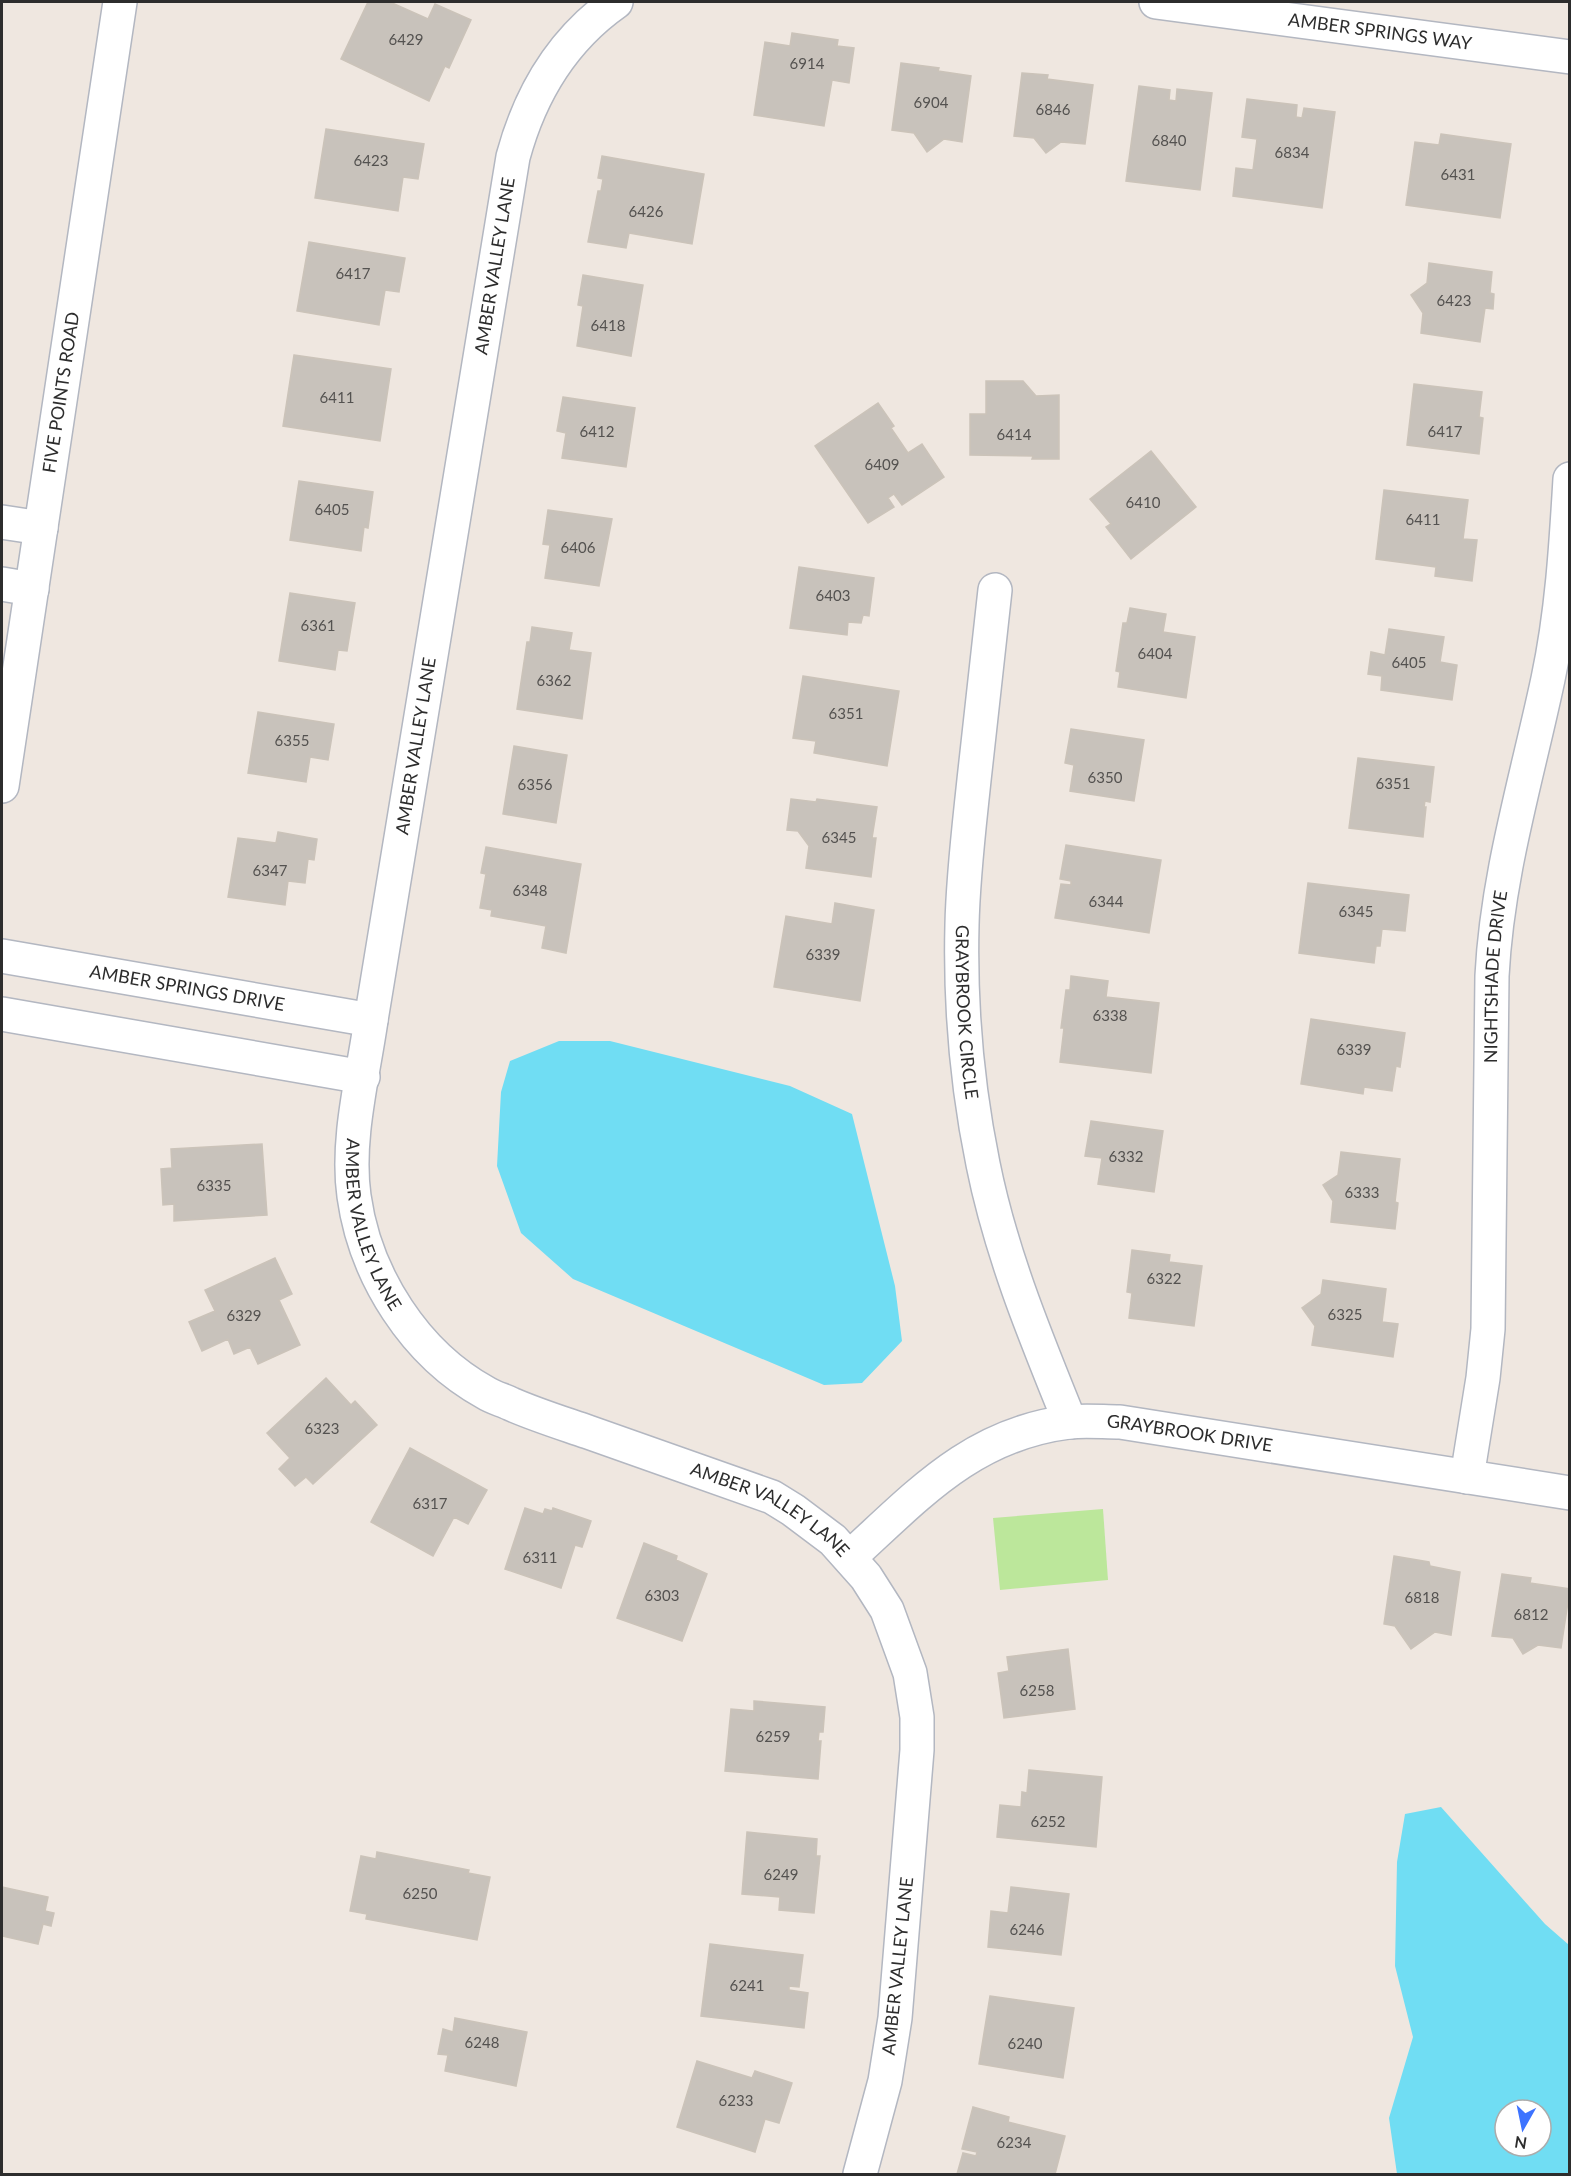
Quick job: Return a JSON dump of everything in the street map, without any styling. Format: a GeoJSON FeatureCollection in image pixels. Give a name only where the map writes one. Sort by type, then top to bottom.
{"type":"FeatureCollection","features":[{"type":"Feature","properties":{"kind":"street","name":"FIVE POINTS ROAD"},"geometry":{"type":"LineString","coordinates":[[2,786],[16,587],[41,528],[120,2]]}},
{"type":"Feature","properties":{"kind":"street","name":"AMBER SPRINGS WAY"},"geometry":{"type":"LineString","coordinates":[[1156,2],[1569,57]]}},
{"type":"Feature","properties":{"kind":"street","name":"AMBER VALLEY LANE"},"geometry":{"type":"LineString","coordinates":[[609,6],[578,34],[551,67],[530,105],[513,157],[371,1020],[354,1134],[354,1195],[361,1229],[373,1266],[391,1298],[434,1355],[485,1393],[530,1413],[772,1497],[833,1539],[866,1577],[893,1623],[910,1673],[917,1718],[917,1750],[895,2018],[883,2090],[860,2175]]}},
{"type":"Feature","properties":{"kind":"street","name":"NIGHTSHADE DRIVE"},"geometry":{"type":"LineString","coordinates":[[1467,1477],[1483,1378],[1488,1329],[1494,932],[1503,878],[1555,644],[1564,578],[1569,479]]}},
{"type":"Feature","properties":{"kind":"street"},"geometry":{"type":"LineString","coordinates":[[2,522],[41,528]]}},
{"type":"Feature","properties":{"kind":"street","name":"GRAYBROOK CIRCLE"},"geometry":{"type":"LineString","coordinates":[[995,590],[966,863],[962,924],[964,1027],[971,1095],[983,1165],[999,1231],[1018,1293],[1070,1422]]}},
{"type":"Feature","properties":{"kind":"street","name":"AMBER SPRINGS DRIVE"},"geometry":{"type":"LineString","coordinates":[[2,956],[371,1020]]}},
{"type":"Feature","properties":{"kind":"street"},"geometry":{"type":"LineString","coordinates":[[2,1014],[363,1077]]}},
{"type":"Feature","properties":{"kind":"street","name":"GRAYBROOK DRIVE"},"geometry":{"type":"LineString","coordinates":[[850,1557],[927,1486],[974,1452],[1014,1436],[1070,1422],[1120,1422],[1569,1494]]}},
{"type":"Feature","properties":{"kind":"green space"},"geometry":{"type":"Polygon","coordinates":[[[1103,1509],[1108,1580],[1000,1590],[993,1518],[1103,1509]]]}},
{"type":"Feature","properties":{"kind":"water"},"geometry":{"type":"Polygon","coordinates":[[[559,1041],[610,1041],[790,1086],[852,1114],[895,1286],[902,1341],[862,1383],[824,1385],[573,1279],[521,1233],[497,1166],[501,1092],[510,1061],[559,1041]]]}},
{"type":"Feature","properties":{"kind":"water"},"geometry":{"type":"Polygon","coordinates":[[[1441,1807],[1545,1924],[1569,1945],[1569,2174],[1397,2174],[1389,2118],[1413,2037],[1395,1966],[1397,1862],[1405,1814],[1441,1807]]]}},
{"type":"Feature","properties":{"kind":"building"},"geometry":{"type":"Polygon","coordinates":[[[368,2],[390,2],[428,19],[435,4],[471,20],[449,68],[445,66],[429,101],[341,59],[368,2]]]}},
{"type":"Feature","properties":{"kind":"building"},"geometry":{"type":"Polygon","coordinates":[[[792,33],[838,40],[837,46],[854,48],[849,83],[832,80],[824,126],[754,115],[765,42],[790,46],[792,33]]]}},
{"type":"Feature","properties":{"kind":"building"},"geometry":{"type":"Polygon","coordinates":[[[901,63],[939,68],[938,71],[971,76],[962,142],[944,139],[927,152],[914,133],[892,130],[901,63]]]}},
{"type":"Feature","properties":{"kind":"building"},"geometry":{"type":"Polygon","coordinates":[[[1022,73],[1048,75],[1047,79],[1093,85],[1085,144],[1061,142],[1046,153],[1034,138],[1014,136],[1022,73]]]}},
{"type":"Feature","properties":{"kind":"building"},"geometry":{"type":"Polygon","coordinates":[[[1139,86],[1170,90],[1169,100],[1176,101],[1177,89],[1212,93],[1200,190],[1126,181],[1139,86]]]}},
{"type":"Feature","properties":{"kind":"building"},"geometry":{"type":"Polygon","coordinates":[[[1247,99],[1297,105],[1296,117],[1302,118],[1304,108],[1335,112],[1322,208],[1233,196],[1236,168],[1253,170],[1257,139],[1242,137],[1247,99]]]}},
{"type":"Feature","properties":{"kind":"building"},"geometry":{"type":"Polygon","coordinates":[[[326,129],[424,144],[418,179],[403,177],[398,211],[315,198],[326,129]]]}},
{"type":"Feature","properties":{"kind":"building"},"geometry":{"type":"Polygon","coordinates":[[[1441,134],[1511,144],[1500,218],[1406,205],[1415,142],[1439,145],[1441,134]]]}},
{"type":"Feature","properties":{"kind":"building"},"geometry":{"type":"Polygon","coordinates":[[[602,156],[704,174],[692,244],[629,233],[626,248],[588,242],[598,191],[601,191],[603,179],[598,178],[602,156]]]}},
{"type":"Feature","properties":{"kind":"building"},"geometry":{"type":"Polygon","coordinates":[[[309,242],[405,258],[399,292],[385,290],[379,325],[297,311],[309,242]]]}},
{"type":"Feature","properties":{"kind":"building"},"geometry":{"type":"Polygon","coordinates":[[[1429,263],[1492,272],[1490,293],[1494,294],[1493,309],[1485,308],[1480,342],[1421,333],[1423,313],[1411,295],[1427,283],[1429,263]]]}},
{"type":"Feature","properties":{"kind":"building"},"geometry":{"type":"Polygon","coordinates":[[[583,275],[643,285],[631,356],[577,346],[583,306],[578,305],[583,275]]]}},
{"type":"Feature","properties":{"kind":"building"},"geometry":{"type":"Polygon","coordinates":[[[294,355],[391,369],[380,441],[283,426],[294,355]]]}},
{"type":"Feature","properties":{"kind":"building"},"geometry":{"type":"Polygon","coordinates":[[[986,381],[1023,381],[1036,396],[1059,395],[1059,459],[1032,459],[1033,456],[970,455],[970,414],[986,414],[986,381]]]}},
{"type":"Feature","properties":{"kind":"building"},"geometry":{"type":"Polygon","coordinates":[[[1414,384],[1482,392],[1479,417],[1483,418],[1479,454],[1407,445],[1414,384]]]}},
{"type":"Feature","properties":{"kind":"building"},"geometry":{"type":"Polygon","coordinates":[[[563,397],[635,408],[626,467],[562,458],[566,433],[557,431],[563,397]]]}},
{"type":"Feature","properties":{"kind":"building"},"geometry":{"type":"Polygon","coordinates":[[[878,403],[894,426],[891,428],[908,453],[922,444],[944,477],[902,505],[894,494],[888,498],[894,507],[868,523],[815,446],[878,403]]]}},
{"type":"Feature","properties":{"kind":"building"},"geometry":{"type":"Polygon","coordinates":[[[1151,451],[1196,507],[1131,559],[1106,527],[1111,524],[1090,499],[1151,451]]]}},
{"type":"Feature","properties":{"kind":"building"},"geometry":{"type":"Polygon","coordinates":[[[299,481],[373,492],[368,528],[364,527],[361,551],[290,540],[299,481]]]}},
{"type":"Feature","properties":{"kind":"building"},"geometry":{"type":"Polygon","coordinates":[[[1384,490],[1468,500],[1463,539],[1477,540],[1472,581],[1435,576],[1436,567],[1376,559],[1384,490]]]}},
{"type":"Feature","properties":{"kind":"building"},"geometry":{"type":"Polygon","coordinates":[[[548,510],[612,519],[599,586],[545,578],[550,545],[543,544],[548,510]]]}},
{"type":"Feature","properties":{"kind":"building"},"geometry":{"type":"Polygon","coordinates":[[[799,567],[874,578],[869,616],[863,615],[861,623],[848,622],[847,635],[790,628],[799,567]]]}},
{"type":"Feature","properties":{"kind":"building"},"geometry":{"type":"Polygon","coordinates":[[[290,593],[355,603],[347,651],[338,650],[335,670],[279,661],[290,593]]]}},
{"type":"Feature","properties":{"kind":"building"},"geometry":{"type":"Polygon","coordinates":[[[1130,608],[1166,614],[1163,632],[1195,637],[1186,698],[1118,687],[1120,672],[1116,671],[1123,623],[1127,623],[1130,608]]]}},
{"type":"Feature","properties":{"kind":"building"},"geometry":{"type":"Polygon","coordinates":[[[532,627],[572,633],[569,650],[591,653],[582,719],[517,709],[527,642],[530,642],[532,627]]]}},
{"type":"Feature","properties":{"kind":"building"},"geometry":{"type":"Polygon","coordinates":[[[1389,629],[1444,637],[1440,662],[1457,665],[1452,700],[1381,690],[1382,676],[1368,674],[1371,652],[1385,655],[1389,629]]]}},
{"type":"Feature","properties":{"kind":"building"},"geometry":{"type":"Polygon","coordinates":[[[803,676],[899,691],[887,766],[814,753],[816,741],[793,738],[803,676]]]}},
{"type":"Feature","properties":{"kind":"building"},"geometry":{"type":"Polygon","coordinates":[[[258,712],[334,724],[328,760],[310,757],[306,782],[248,773],[258,712]]]}},
{"type":"Feature","properties":{"kind":"building"},"geometry":{"type":"Polygon","coordinates":[[[1071,729],[1144,740],[1134,801],[1070,791],[1074,765],[1065,763],[1071,729]]]}},
{"type":"Feature","properties":{"kind":"building"},"geometry":{"type":"Polygon","coordinates":[[[514,746],[567,755],[556,823],[503,814],[514,746]]]}},
{"type":"Feature","properties":{"kind":"building"},"geometry":{"type":"Polygon","coordinates":[[[1358,758],[1434,767],[1430,802],[1425,801],[1424,807],[1426,807],[1423,837],[1349,828],[1358,758]]]}},
{"type":"Feature","properties":{"kind":"building"},"geometry":{"type":"Polygon","coordinates":[[[791,799],[816,802],[817,799],[877,807],[872,838],[876,838],[871,877],[806,868],[809,846],[798,831],[787,830],[791,799]]]}},
{"type":"Feature","properties":{"kind":"building"},"geometry":{"type":"Polygon","coordinates":[[[278,832],[317,839],[314,860],[308,859],[305,883],[288,881],[285,905],[228,897],[238,838],[276,843],[278,832]]]}},
{"type":"Feature","properties":{"kind":"building"},"geometry":{"type":"Polygon","coordinates":[[[1066,845],[1161,860],[1149,933],[1055,918],[1061,884],[1071,885],[1071,881],[1060,879],[1066,845]]]}},
{"type":"Feature","properties":{"kind":"building"},"geometry":{"type":"Polygon","coordinates":[[[486,847],[581,864],[566,953],[542,948],[546,926],[491,916],[492,910],[480,908],[486,874],[481,873],[486,847]]]}},
{"type":"Feature","properties":{"kind":"building"},"geometry":{"type":"Polygon","coordinates":[[[1308,883],[1409,895],[1405,931],[1382,929],[1380,946],[1376,946],[1374,963],[1299,953],[1308,883]]]}},
{"type":"Feature","properties":{"kind":"building"},"geometry":{"type":"Polygon","coordinates":[[[835,903],[874,910],[860,1001],[774,987],[786,916],[832,924],[835,903]]]}},
{"type":"Feature","properties":{"kind":"building"},"geometry":{"type":"Polygon","coordinates":[[[1071,976],[1108,981],[1106,997],[1159,1003],[1151,1073],[1060,1062],[1064,1028],[1061,1028],[1066,990],[1070,990],[1071,976]]]}},
{"type":"Feature","properties":{"kind":"building"},"geometry":{"type":"Polygon","coordinates":[[[1311,1019],[1405,1033],[1400,1067],[1396,1066],[1392,1091],[1364,1087],[1363,1094],[1301,1084],[1311,1019]]]}},
{"type":"Feature","properties":{"kind":"building"},"geometry":{"type":"Polygon","coordinates":[[[1091,1121],[1163,1131],[1154,1192],[1098,1184],[1102,1158],[1085,1156],[1091,1121]]]}},
{"type":"Feature","properties":{"kind":"building"},"geometry":{"type":"Polygon","coordinates":[[[262,1144],[267,1215],[174,1221],[174,1204],[163,1205],[161,1169],[172,1168],[171,1149],[262,1144]]]}},
{"type":"Feature","properties":{"kind":"building"},"geometry":{"type":"Polygon","coordinates":[[[1341,1152],[1400,1159],[1395,1202],[1398,1203],[1395,1229],[1331,1222],[1333,1201],[1323,1185],[1338,1175],[1341,1152]]]}},
{"type":"Feature","properties":{"kind":"building"},"geometry":{"type":"Polygon","coordinates":[[[1132,1250],[1170,1255],[1169,1262],[1202,1266],[1194,1326],[1129,1318],[1132,1293],[1127,1292],[1132,1250]]]}},
{"type":"Feature","properties":{"kind":"building"},"geometry":{"type":"Polygon","coordinates":[[[275,1258],[292,1294],[279,1300],[300,1345],[258,1364],[250,1347],[234,1354],[228,1339],[202,1351],[189,1322],[215,1311],[205,1290],[275,1258]]]}},
{"type":"Feature","properties":{"kind":"building"},"geometry":{"type":"Polygon","coordinates":[[[1323,1280],[1386,1289],[1382,1322],[1398,1324],[1393,1357],[1312,1345],[1315,1326],[1302,1308],[1321,1294],[1323,1280]]]}},
{"type":"Feature","properties":{"kind":"building"},"geometry":{"type":"Polygon","coordinates":[[[326,1378],[351,1405],[355,1401],[377,1425],[313,1484],[306,1477],[295,1486],[279,1469],[290,1458],[267,1433],[326,1378]]]}},
{"type":"Feature","properties":{"kind":"building"},"geometry":{"type":"Polygon","coordinates":[[[410,1448],[487,1490],[468,1524],[454,1517],[433,1556],[371,1522],[410,1448]]]}},
{"type":"Feature","properties":{"kind":"building"},"geometry":{"type":"Polygon","coordinates":[[[525,1508],[543,1514],[545,1509],[552,1511],[553,1508],[591,1521],[582,1547],[575,1545],[561,1588],[505,1569],[525,1508]]]}},
{"type":"Feature","properties":{"kind":"building"},"geometry":{"type":"Polygon","coordinates":[[[644,1543],[677,1556],[676,1560],[707,1574],[682,1641],[617,1618],[644,1543]]]}},
{"type":"Feature","properties":{"kind":"building"},"geometry":{"type":"Polygon","coordinates":[[[1394,1556],[1429,1562],[1430,1566],[1460,1572],[1451,1635],[1435,1632],[1411,1649],[1395,1626],[1384,1624],[1394,1556]]]}},
{"type":"Feature","properties":{"kind":"building"},"geometry":{"type":"Polygon","coordinates":[[[1502,1574],[1531,1578],[1530,1583],[1570,1589],[1561,1648],[1538,1645],[1523,1654],[1513,1638],[1492,1636],[1502,1574]]]}},
{"type":"Feature","properties":{"kind":"building"},"geometry":{"type":"Polygon","coordinates":[[[1068,1649],[1075,1709],[1004,1718],[998,1673],[1009,1671],[1007,1657],[1068,1649]]]}},
{"type":"Feature","properties":{"kind":"building"},"geometry":{"type":"Polygon","coordinates":[[[754,1701],[825,1707],[823,1732],[819,1732],[818,1741],[821,1741],[818,1779],[725,1771],[731,1709],[754,1711],[754,1701]]]}},
{"type":"Feature","properties":{"kind":"building"},"geometry":{"type":"Polygon","coordinates":[[[1029,1770],[1102,1777],[1096,1847],[997,1837],[1000,1805],[1021,1807],[1022,1792],[1027,1793],[1029,1770]]]}},
{"type":"Feature","properties":{"kind":"building"},"geometry":{"type":"Polygon","coordinates":[[[747,1832],[817,1839],[816,1856],[820,1856],[814,1913],[779,1910],[780,1897],[742,1894],[747,1832]]]}},
{"type":"Feature","properties":{"kind":"building"},"geometry":{"type":"Polygon","coordinates":[[[377,1852],[469,1870],[468,1873],[490,1877],[477,1940],[366,1919],[367,1914],[350,1911],[361,1856],[376,1859],[377,1852]]]}},
{"type":"Feature","properties":{"kind":"building"},"geometry":{"type":"Polygon","coordinates":[[[2,1887],[48,1897],[45,1911],[54,1913],[51,1926],[43,1924],[38,1944],[2,1936],[2,1887]]]}},
{"type":"Feature","properties":{"kind":"building"},"geometry":{"type":"Polygon","coordinates":[[[1011,1887],[1069,1894],[1061,1955],[988,1947],[991,1911],[1008,1913],[1011,1887]]]}},
{"type":"Feature","properties":{"kind":"building"},"geometry":{"type":"Polygon","coordinates":[[[710,1944],[803,1955],[799,1987],[789,1986],[789,1990],[808,1993],[804,2028],[701,2016],[710,1944]]]}},
{"type":"Feature","properties":{"kind":"building"},"geometry":{"type":"Polygon","coordinates":[[[990,1996],[1074,2008],[1063,2078],[979,2064],[990,1996]]]}},
{"type":"Feature","properties":{"kind":"building"},"geometry":{"type":"Polygon","coordinates":[[[455,2018],[527,2032],[516,2086],[445,2071],[448,2055],[438,2054],[443,2029],[453,2032],[455,2018]]]}},
{"type":"Feature","properties":{"kind":"building"},"geometry":{"type":"Polygon","coordinates":[[[697,2061],[752,2078],[755,2071],[792,2083],[779,2123],[765,2119],[755,2152],[677,2127],[697,2061]]]}},
{"type":"Feature","properties":{"kind":"building"},"geometry":{"type":"Polygon","coordinates":[[[973,2107],[1009,2117],[1008,2122],[1065,2136],[1055,2174],[957,2174],[963,2153],[976,2156],[977,2152],[962,2149],[973,2107]]]}}]}
